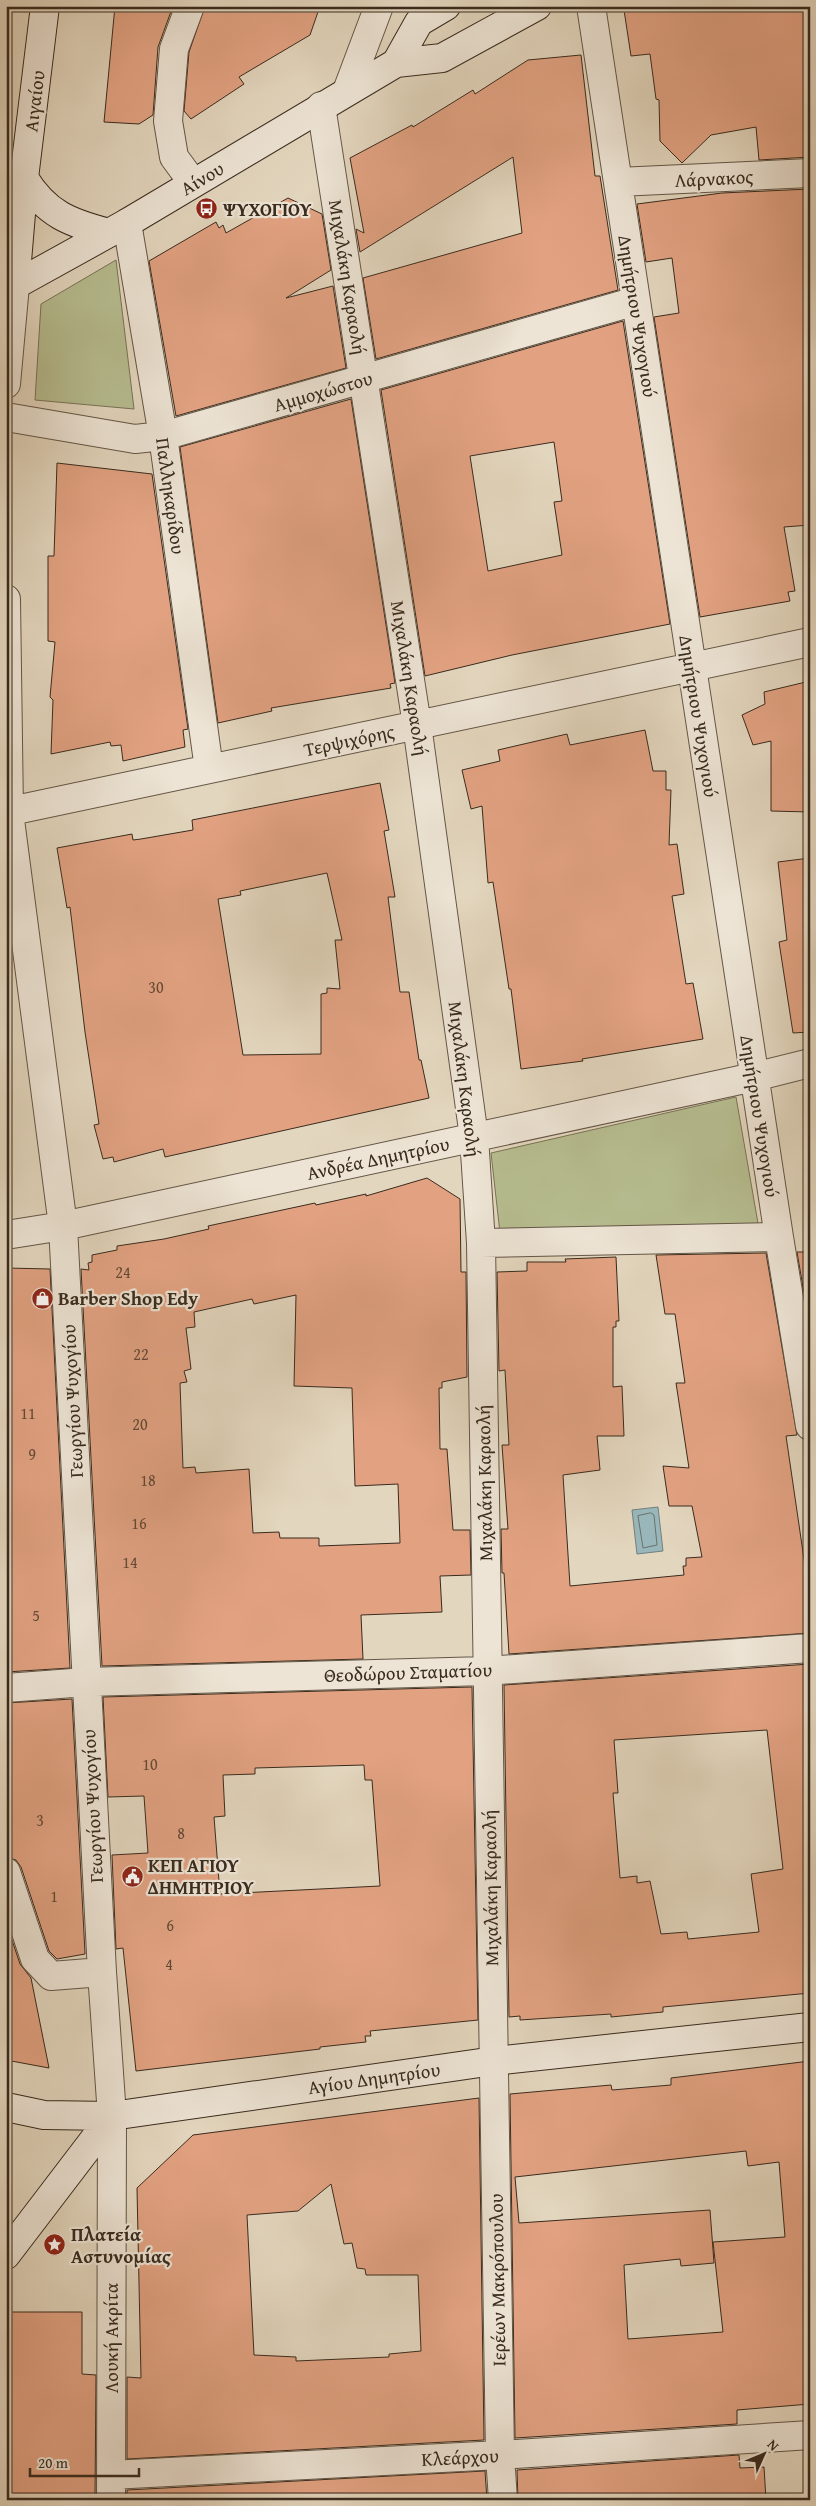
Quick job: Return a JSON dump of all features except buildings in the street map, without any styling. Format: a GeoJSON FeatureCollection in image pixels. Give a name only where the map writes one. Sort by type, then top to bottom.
{"type":"FeatureCollection","features":[{"type":"Feature","properties":{"kind":"street","name":"Αιγαίου"},"geometry":{"type":"LineString","coordinates":[[10,288],[45,6]]}},
{"type":"Feature","properties":{"kind":"street"},"geometry":{"type":"LineString","coordinates":[[190,6],[174,49],[168,122],[174,157],[194,183]]}},
{"type":"Feature","properties":{"kind":"street"},"geometry":{"type":"LineString","coordinates":[[346,92],[379,6]]}},
{"type":"Feature","properties":{"kind":"street"},"geometry":{"type":"LineString","coordinates":[[396,63],[419,22],[446,6]]}},
{"type":"Feature","properties":{"kind":"street"},"geometry":{"type":"LineString","coordinates":[[396,63],[442,58],[537,6]]}},
{"type":"Feature","properties":{"kind":"street","name":"Δημήτριου Ψυχογιού"},"geometry":{"type":"LineString","coordinates":[[591,6],[754,1077],[779,1237],[807,1392],[810,1426]]}},
{"type":"Feature","properties":{"kind":"street","name":"Αίνου"},"geometry":{"type":"LineString","coordinates":[[10,288],[118,228],[396,63]]}},
{"type":"Feature","properties":{"kind":"street","name":"Μιχαλάκη Καραολή"},"geometry":{"type":"LineString","coordinates":[[321,106],[417,725],[474,1137],[481,1243],[486,1671],[494,2061]]}},
{"type":"Feature","properties":{"kind":"street","name":"Λάρνακος"},"geometry":{"type":"LineString","coordinates":[[618,182],[810,174]]}},
{"type":"Feature","properties":{"kind":"street"},"geometry":{"type":"LineString","coordinates":[[24,178],[36,198],[72,223],[118,228]]}},
{"type":"Feature","properties":{"kind":"street","name":"Παλληκαρίδου"},"geometry":{"type":"LineString","coordinates":[[118,228],[163,436],[209,769]]}},
{"type":"Feature","properties":{"kind":"street"},"geometry":{"type":"LineString","coordinates":[[6,384],[10,288]]}},
{"type":"Feature","properties":{"kind":"street","name":"Αμμοχώστου"},"geometry":{"type":"LineString","coordinates":[[6,417],[135,439],[163,436],[636,301]]}},
{"type":"Feature","properties":{"kind":"street","name":"Γεωργίου Ψυχογίου"},"geometry":{"type":"LineString","coordinates":[[6,599],[8,812],[63,1226],[86,1682],[112,2116]]}},
{"type":"Feature","properties":{"kind":"street","name":"Τερψιχόρης"},"geometry":{"type":"LineString","coordinates":[[8,812],[810,642]]}},
{"type":"Feature","properties":{"kind":"street","name":"Ανδρέα Δημητρίου"},"geometry":{"type":"LineString","coordinates":[[6,1235],[63,1226],[754,1077],[810,1063]]}},
{"type":"Feature","properties":{"kind":"street"},"geometry":{"type":"LineString","coordinates":[[481,1243],[779,1237]]}},
{"type":"Feature","properties":{"kind":"street","name":"Θεοδώρου Σταματίου"},"geometry":{"type":"LineString","coordinates":[[6,1688],[86,1682],[486,1671],[810,1648]]}},
{"type":"Feature","properties":{"kind":"street"},"geometry":{"type":"LineString","coordinates":[[6,1872],[35,1959],[51,1976],[102,1972]]}},
{"type":"Feature","properties":{"kind":"street","name":"Αγίου Δημητρίου"},"geometry":{"type":"LineString","coordinates":[[6,2107],[44,2115],[112,2116],[494,2061],[810,2027]]}},
{"type":"Feature","properties":{"kind":"street","name":"Ιερέων Μακρόπουλου"},"geometry":{"type":"LineString","coordinates":[[494,2061],[500,2455],[503,2500]]}},
{"type":"Feature","properties":{"kind":"street"},"geometry":{"type":"LineString","coordinates":[[6,2255],[112,2116]]}},
{"type":"Feature","properties":{"kind":"street","name":"Λουκή Ακρίτα"},"geometry":{"type":"LineString","coordinates":[[111,2487],[112,2116]]}},
{"type":"Feature","properties":{"kind":"street","name":"Κλεάρχου"},"geometry":{"type":"LineString","coordinates":[[111,2487],[500,2455],[810,2435]]}},
{"type":"Feature","properties":{"kind":"green space"},"geometry":{"type":"Polygon","coordinates":[[[116,260],[134,409],[35,400],[41,304],[116,260]]]}},
{"type":"Feature","properties":{"kind":"green space"},"geometry":{"type":"Polygon","coordinates":[[[736,1097],[759,1229],[500,1233],[491,1153],[736,1097]]]}},
{"type":"Feature","properties":{"kind":"water"},"geometry":{"type":"Polygon","coordinates":[[[658,1507],[663,1551],[637,1554],[632,1510],[658,1507]]]}},
{"type":"Feature","properties":{"kind":"place","name":"ΨΥΧΟΓΙΟΥ"},"geometry":{"type":"Point","coordinates":[207,209]}},
{"type":"Feature","properties":{"kind":"place","name":"Barber Shop Edy"},"geometry":{"type":"Point","coordinates":[42,1298]}},
{"type":"Feature","properties":{"kind":"place","name":"ΚΕΠ ΑΓΙΟΥ ΔΗΜΗΤΡΙΟΥ"},"geometry":{"type":"Point","coordinates":[132,1876]}},
{"type":"Feature","properties":{"kind":"place","name":"Πλατεία Αστυνομίας"},"geometry":{"type":"Point","coordinates":[55,2245]}}]}
